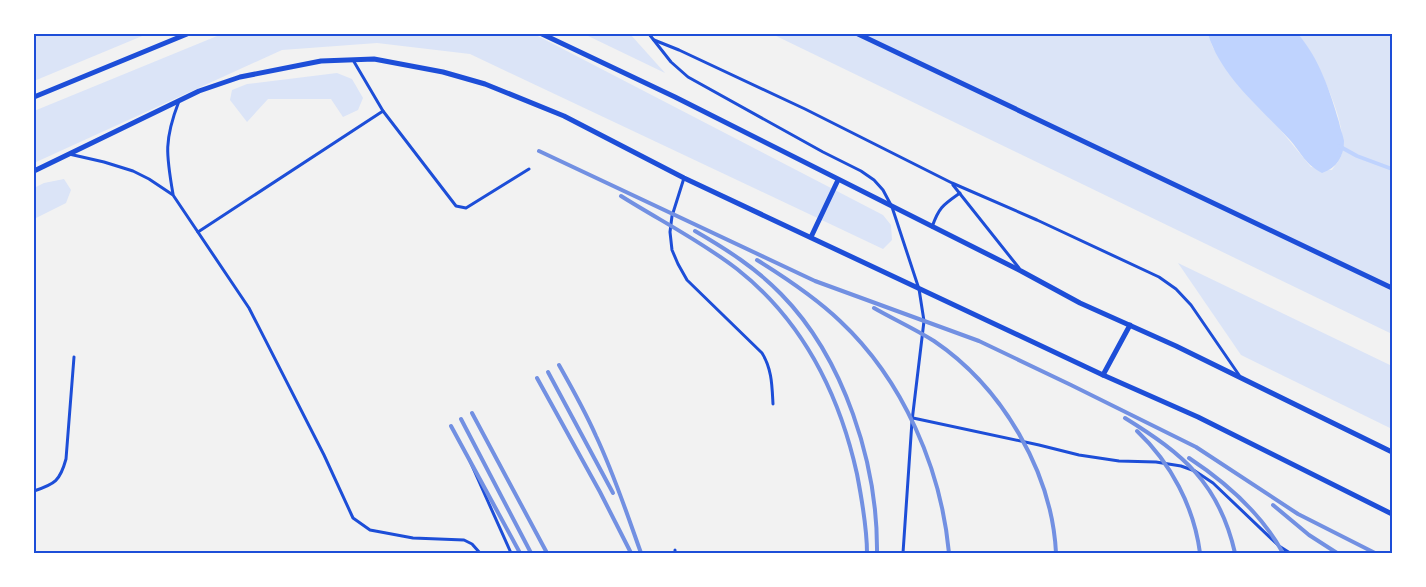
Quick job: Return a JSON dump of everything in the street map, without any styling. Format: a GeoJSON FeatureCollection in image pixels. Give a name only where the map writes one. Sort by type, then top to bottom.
{"type":"FeatureCollection","features":[{"type":"Feature","properties":{"kind":"street"},"geometry":{"type":"LineString","coordinates":[[34,97],[187,34]]}},
{"type":"Feature","properties":{"kind":"street"},"geometry":{"type":"LineString","coordinates":[[542,34],[675,97],[1080,302],[1392,452]]}},
{"type":"Feature","properties":{"kind":"street"},"geometry":{"type":"LineString","coordinates":[[858,34],[1392,288]]}},
{"type":"Feature","properties":{"kind":"street"},"geometry":{"type":"LineString","coordinates":[[34,171],[179,100],[240,77],[321,61],[374,59],[433,70],[485,84],[564,116],[684,178],[1103,375],[1198,417],[1392,514]]}},
{"type":"Feature","properties":{"kind":"street"},"geometry":{"type":"LineString","coordinates":[[811,237],[838,180]]}},
{"type":"Feature","properties":{"kind":"street"},"geometry":{"type":"LineString","coordinates":[[1103,375],[1130,325]]}},
{"type":"Feature","properties":{"kind":"lane"},"geometry":{"type":"LineString","coordinates":[[649,34],[671,62],[688,77],[861,171],[874,180],[883,190],[892,207],[919,289],[924,321],[913,418],[904,553]]}},
{"type":"Feature","properties":{"kind":"lane"},"geometry":{"type":"LineString","coordinates":[[654,40],[680,50],[805,109],[952,183],[1159,277],[1176,289],[1191,305],[1241,378]]}},
{"type":"Feature","properties":{"kind":"lane"},"geometry":{"type":"LineString","coordinates":[[353,60],[383,110],[456,206],[466,208],[529,169]]}},
{"type":"Feature","properties":{"kind":"lane"},"geometry":{"type":"LineString","coordinates":[[173,195],[167,158],[167,140],[170,123],[179,100]]}},
{"type":"Feature","properties":{"kind":"lane"},"geometry":{"type":"LineString","coordinates":[[198,232],[383,110]]}},
{"type":"Feature","properties":{"kind":"lane"},"geometry":{"type":"LineString","coordinates":[[69,154],[133,171],[173,195],[248,308],[324,455],[353,518],[370,530],[413,538],[464,540],[472,544],[480,553]]}},
{"type":"Feature","properties":{"kind":"lane"},"geometry":{"type":"LineString","coordinates":[[684,178],[672,216],[670,232],[672,250],[688,280],[762,352],[772,377],[773,404]]}},
{"type":"Feature","properties":{"kind":"lane"},"geometry":{"type":"LineString","coordinates":[[952,183],[1021,271]]}},
{"type":"Feature","properties":{"kind":"lane"},"geometry":{"type":"LineString","coordinates":[[932,227],[938,211],[945,203],[960,193]]}},
{"type":"Feature","properties":{"kind":"lane"},"geometry":{"type":"LineString","coordinates":[[34,491],[52,485],[62,474],[66,460],[74,357]]}},
{"type":"Feature","properties":{"kind":"lane"},"geometry":{"type":"LineString","coordinates":[[913,418],[1079,455],[1119,461],[1156,462],[1181,466],[1195,471],[1213,483],[1279,546],[1290,553]]}},
{"type":"Feature","properties":{"kind":"lane"},"geometry":{"type":"LineString","coordinates":[[469,459],[511,553]]}},
{"type":"Feature","properties":{"kind":"shaded area"},"geometry":{"type":"Polygon","coordinates":[[[34,34],[147,34],[34,81],[34,34]]]}},
{"type":"Feature","properties":{"kind":"shaded area"},"geometry":{"type":"Polygon","coordinates":[[[222,34],[534,34],[883,215],[891,225],[892,240],[883,249],[470,54],[377,43],[282,50],[34,163],[34,111],[222,34]]]}},
{"type":"Feature","properties":{"kind":"shaded area"},"geometry":{"type":"Polygon","coordinates":[[[584,34],[630,34],[665,73],[584,34]]]}},
{"type":"Feature","properties":{"kind":"shaded area"},"geometry":{"type":"Polygon","coordinates":[[[772,34],[1208,34],[1213,48],[1311,167],[1332,170],[1342,153],[1341,126],[1322,74],[1298,34],[1392,34],[1392,334],[772,34]]]}},
{"type":"Feature","properties":{"kind":"shaded area"},"geometry":{"type":"Polygon","coordinates":[[[337,73],[352,79],[363,98],[358,110],[343,117],[331,99],[268,99],[247,122],[230,100],[232,90],[247,84],[337,73]]]}},
{"type":"Feature","properties":{"kind":"shaded area"},"geometry":{"type":"Polygon","coordinates":[[[64,179],[71,190],[66,203],[34,219],[34,188],[44,183],[64,179]]]}},
{"type":"Feature","properties":{"kind":"shaded area"},"geometry":{"type":"Polygon","coordinates":[[[1178,263],[1392,366],[1392,429],[1241,355],[1178,263]]]}},
{"type":"Feature","properties":{"kind":"water"},"geometry":{"type":"Polygon","coordinates":[[[1208,34],[1298,34],[1318,64],[1328,87],[1339,122],[1344,146],[1336,165],[1322,173],[1308,162],[1232,78],[1214,50],[1208,34]]]}},
{"type":"Feature","properties":{"kind":"waterway"},"geometry":{"type":"LineString","coordinates":[[1339,146],[1357,156],[1392,169]]}},
{"type":"Feature","properties":{"kind":"railway"},"geometry":{"type":"LineString","coordinates":[[539,151],[815,281],[979,341],[1071,385],[1196,447],[1298,514],[1375,553]]}},
{"type":"Feature","properties":{"kind":"railway"},"geometry":{"type":"LineString","coordinates":[[621,196],[694,240],[737,269],[760,289],[799,335],[829,387],[840,415],[857,474],[866,533],[867,553]]}},
{"type":"Feature","properties":{"kind":"railway"},"geometry":{"type":"LineString","coordinates":[[695,231],[740,260],[781,294],[803,320],[823,349],[853,414],[864,449],[876,519],[877,553]]}},
{"type":"Feature","properties":{"kind":"railway"},"geometry":{"type":"LineString","coordinates":[[757,260],[821,304],[862,344],[882,370],[900,398],[928,458],[945,521],[949,553]]}},
{"type":"Feature","properties":{"kind":"railway"},"geometry":{"type":"LineString","coordinates":[[874,308],[934,341],[959,360],[981,382],[1001,407],[1019,434],[1034,462],[1045,492],[1056,553]]}},
{"type":"Feature","properties":{"kind":"railway"},"geometry":{"type":"LineString","coordinates":[[559,365],[603,450],[641,553]]}},
{"type":"Feature","properties":{"kind":"railway"},"geometry":{"type":"LineString","coordinates":[[548,372],[613,493]]}},
{"type":"Feature","properties":{"kind":"railway"},"geometry":{"type":"LineString","coordinates":[[537,378],[600,492],[631,553]]}},
{"type":"Feature","properties":{"kind":"railway"},"geometry":{"type":"LineString","coordinates":[[472,413],[547,553]]}},
{"type":"Feature","properties":{"kind":"railway"},"geometry":{"type":"LineString","coordinates":[[1125,418],[1164,444],[1196,473],[1219,507],[1235,553]]}},
{"type":"Feature","properties":{"kind":"railway"},"geometry":{"type":"LineString","coordinates":[[461,419],[531,553]]}},
{"type":"Feature","properties":{"kind":"railway"},"geometry":{"type":"LineString","coordinates":[[451,426],[520,553]]}},
{"type":"Feature","properties":{"kind":"railway"},"geometry":{"type":"LineString","coordinates":[[1137,431],[1160,457],[1179,487],[1192,519],[1200,553]]}},
{"type":"Feature","properties":{"kind":"railway"},"geometry":{"type":"LineString","coordinates":[[1189,458],[1230,488],[1254,512],[1283,553]]}},
{"type":"Feature","properties":{"kind":"railway"},"geometry":{"type":"LineString","coordinates":[[1273,505],[1309,535],[1337,553]]}}]}
